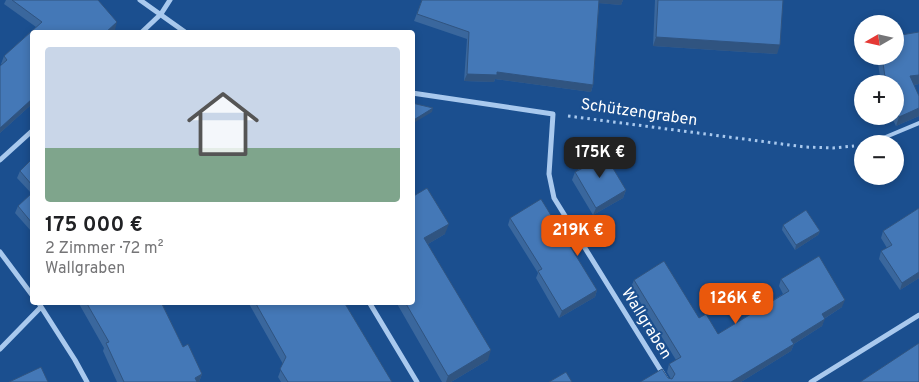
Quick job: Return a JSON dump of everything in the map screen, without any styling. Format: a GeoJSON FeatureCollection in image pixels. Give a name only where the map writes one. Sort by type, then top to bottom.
{"type":"FeatureCollection","features":[{"type":"Feature","properties":{"kind":"street"},"geometry":{"type":"LineString","coordinates":[[140,0],[182,30]]}},
{"type":"Feature","properties":{"kind":"street"},"geometry":{"type":"LineString","coordinates":[[144,30],[161,14],[170,0]]}},
{"type":"Feature","properties":{"kind":"street"},"geometry":{"type":"LineString","coordinates":[[415,92],[553,114]]}},
{"type":"Feature","properties":{"kind":"street","name":"Wallgraben"},"geometry":{"type":"LineString","coordinates":[[553,114],[549,174],[554,198],[668,382]]}},
{"type":"Feature","properties":{"kind":"street"},"geometry":{"type":"LineString","coordinates":[[0,160],[30,133]]}},
{"type":"Feature","properties":{"kind":"street"},"geometry":{"type":"LineString","coordinates":[[0,252],[30,292]]}},
{"type":"Feature","properties":{"kind":"street"},"geometry":{"type":"LineString","coordinates":[[0,349],[40,305],[87,382]]}},
{"type":"Feature","properties":{"kind":"street"},"geometry":{"type":"LineString","coordinates":[[371,305],[417,382]]}},
{"type":"Feature","properties":{"kind":"street"},"geometry":{"type":"LineString","coordinates":[[811,382],[919,315]]}},
{"type":"Feature","properties":{"kind":"lane"},"geometry":{"type":"LineString","coordinates":[[892,135],[919,124]]}},
{"type":"Feature","properties":{"kind":"path","name":"Schützengraben"},"geometry":{"type":"LineString","coordinates":[[553,114],[805,147],[833,148],[854,146]]}},
{"type":"Feature","properties":{"kind":"building"},"geometry":{"type":"Polygon","coordinates":[[[12,0],[98,0],[117,22],[108,30],[33,30],[42,22],[12,0]]]}},
{"type":"Feature","properties":{"kind":"building"},"geometry":{"type":"Polygon","coordinates":[[[422,0],[599,0],[593,85],[497,72],[497,75],[467,74],[469,32],[417,14],[422,0]]]}},
{"type":"Feature","properties":{"kind":"building"},"geometry":{"type":"Polygon","coordinates":[[[658,0],[783,0],[780,45],[656,37],[658,0]]]}},
{"type":"Feature","properties":{"kind":"building"},"geometry":{"type":"Polygon","coordinates":[[[919,32],[919,75],[910,76],[919,96],[919,108],[904,115],[904,75],[885,75],[883,65],[904,65],[904,34],[919,32]]]}},
{"type":"Feature","properties":{"kind":"building"},"geometry":{"type":"Polygon","coordinates":[[[30,33],[30,101],[0,128],[0,66],[7,60],[4,56],[30,33]]]}},
{"type":"Feature","properties":{"kind":"building"},"geometry":{"type":"Polygon","coordinates":[[[415,104],[433,108],[415,119],[415,104]]]}},
{"type":"Feature","properties":{"kind":"building"},"geometry":{"type":"Polygon","coordinates":[[[602,150],[626,190],[596,208],[575,172],[583,168],[581,163],[602,150]]]}},
{"type":"Feature","properties":{"kind":"building"},"geometry":{"type":"Polygon","coordinates":[[[30,161],[30,183],[20,171],[30,161]]]}},
{"type":"Feature","properties":{"kind":"building"},"geometry":{"type":"Polygon","coordinates":[[[427,188],[449,224],[424,238],[491,350],[448,376],[407,305],[415,305],[415,195],[427,188]]]}},
{"type":"Feature","properties":{"kind":"building"},"geometry":{"type":"Polygon","coordinates":[[[30,195],[30,221],[18,206],[30,195]]]}},
{"type":"Feature","properties":{"kind":"building"},"geometry":{"type":"Polygon","coordinates":[[[541,199],[597,290],[562,311],[538,271],[542,269],[510,218],[541,199]]]}},
{"type":"Feature","properties":{"kind":"building"},"geometry":{"type":"Polygon","coordinates":[[[919,208],[919,272],[902,283],[881,251],[892,245],[883,231],[919,208]]]}},
{"type":"Feature","properties":{"kind":"building"},"geometry":{"type":"Polygon","coordinates":[[[806,210],[820,231],[796,245],[783,225],[806,210]]]}},
{"type":"Feature","properties":{"kind":"building"},"geometry":{"type":"Polygon","coordinates":[[[819,256],[845,300],[822,314],[825,319],[791,340],[794,344],[731,382],[640,382],[662,369],[668,378],[672,379],[675,374],[669,364],[681,357],[634,280],[664,261],[699,318],[706,314],[718,334],[789,291],[781,279],[819,256]]]}},
{"type":"Feature","properties":{"kind":"building"},"geometry":{"type":"Polygon","coordinates":[[[88,305],[162,305],[183,347],[188,344],[202,374],[195,378],[197,382],[124,382],[106,343],[109,342],[88,305]]]}},
{"type":"Feature","properties":{"kind":"building"},"geometry":{"type":"Polygon","coordinates":[[[257,305],[346,305],[392,382],[288,382],[280,369],[286,357],[257,305]]]}},
{"type":"Feature","properties":{"kind":"building"},"geometry":{"type":"Polygon","coordinates":[[[919,343],[919,382],[860,382],[919,343]]]}},
{"type":"Feature","properties":{"kind":"building"},"geometry":{"type":"Polygon","coordinates":[[[41,367],[48,382],[9,382],[41,367]]]}},
{"type":"Feature","properties":{"kind":"building"},"geometry":{"type":"Polygon","coordinates":[[[566,372],[572,382],[549,382],[566,372]]]}}]}
